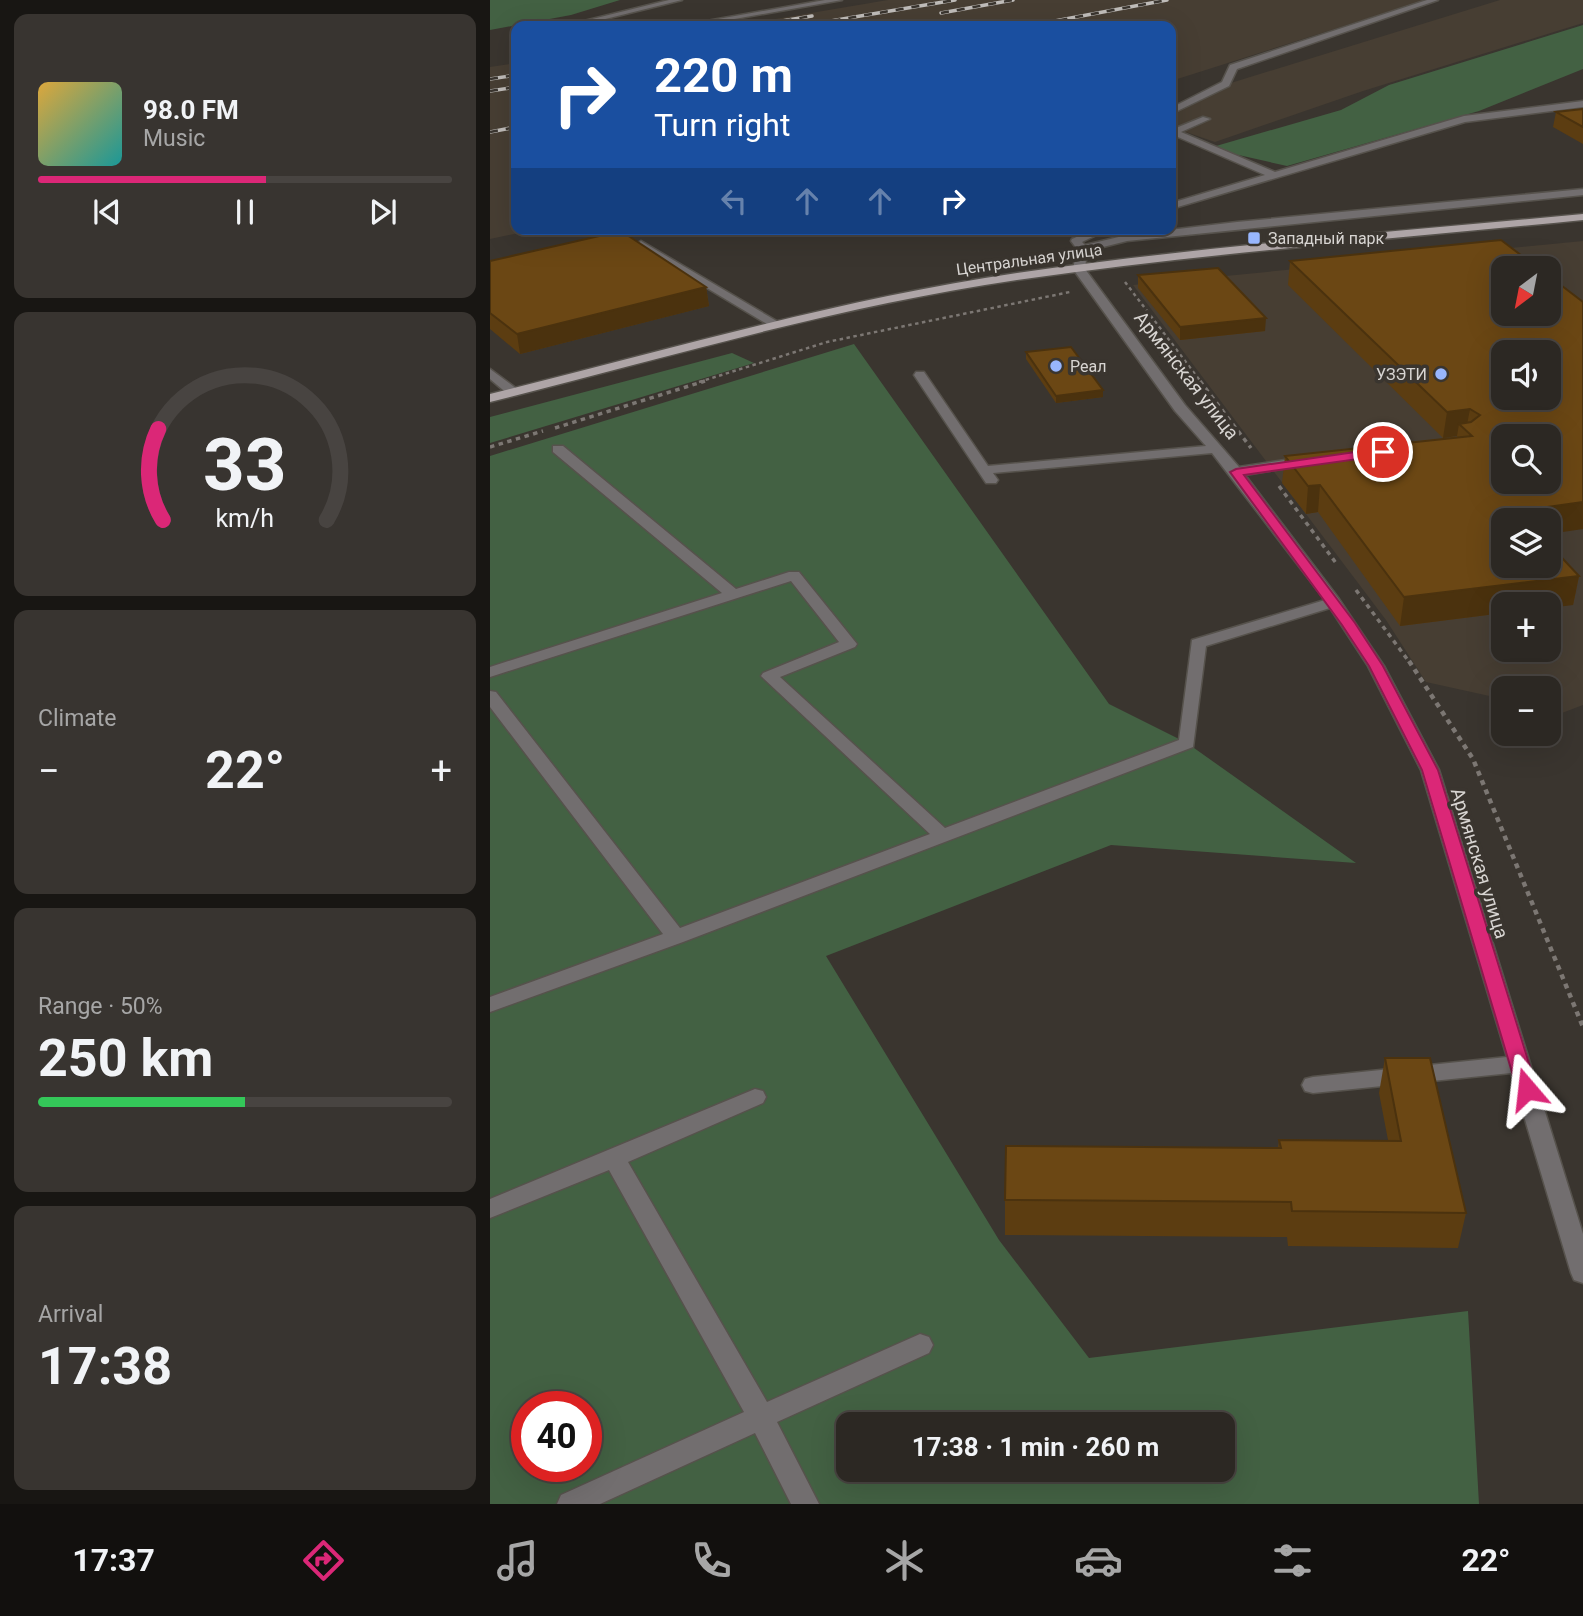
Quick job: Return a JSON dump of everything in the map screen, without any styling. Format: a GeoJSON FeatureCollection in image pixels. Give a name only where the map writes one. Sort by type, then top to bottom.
{"type":"FeatureCollection","features":[{"type":"Feature","properties":{"kind":"main road","name":"Центральная улица"},"geometry":{"type":"LineString","coordinates":[[490,398],[776,325],[934,291],[1167,258],[1583,218]]}},
{"type":"Feature","properties":{"kind":"street"},"geometry":{"type":"LineString","coordinates":[[589,21],[678,0]]}},
{"type":"Feature","properties":{"kind":"street"},"geometry":{"type":"LineString","coordinates":[[713,21],[838,0]]}},
{"type":"Feature","properties":{"kind":"street"},"geometry":{"type":"LineString","coordinates":[[1176,109],[1226,84],[1233,67],[1434,0]]}},
{"type":"Feature","properties":{"kind":"street"},"geometry":{"type":"LineString","coordinates":[[1176,204],[1464,119],[1583,104]]}},
{"type":"Feature","properties":{"kind":"street"},"geometry":{"type":"LineString","coordinates":[[1176,130],[1206,119]]}},
{"type":"Feature","properties":{"kind":"street"},"geometry":{"type":"LineString","coordinates":[[1176,133],[1274,175]]}},
{"type":"Feature","properties":{"kind":"street"},"geometry":{"type":"LineString","coordinates":[[1176,232],[1583,192]]}},
{"type":"Feature","properties":{"kind":"street"},"geometry":{"type":"LineString","coordinates":[[1079,269],[1082,249],[1076,241],[1090,235]]}},
{"type":"Feature","properties":{"kind":"street"},"geometry":{"type":"LineString","coordinates":[[1082,249],[1152,235]]}},
{"type":"Feature","properties":{"kind":"street"},"geometry":{"type":"LineString","coordinates":[[640,244],[776,325]]}},
{"type":"Feature","properties":{"kind":"street","name":"Армянская улица"},"geometry":{"type":"LineString","coordinates":[[1079,269],[1180,408],[1236,472],[1334,602],[1376,666],[1430,770],[1583,1273]]}},
{"type":"Feature","properties":{"kind":"street"},"geometry":{"type":"LineString","coordinates":[[490,373],[513,392]]}},
{"type":"Feature","properties":{"kind":"street"},"geometry":{"type":"LineString","coordinates":[[920,375],[988,476],[1216,449]]}},
{"type":"Feature","properties":{"kind":"street"},"geometry":{"type":"LineString","coordinates":[[558,449],[733,594]]}},
{"type":"Feature","properties":{"kind":"street"},"geometry":{"type":"LineString","coordinates":[[1236,472],[1313,460]]}},
{"type":"Feature","properties":{"kind":"street"},"geometry":{"type":"LineString","coordinates":[[490,672],[794,575],[849,644],[769,676],[943,836]]}},
{"type":"Feature","properties":{"kind":"street"},"geometry":{"type":"LineString","coordinates":[[490,1004],[676,937],[1188,743],[1198,643],[1334,602]]}},
{"type":"Feature","properties":{"kind":"street"},"geometry":{"type":"LineString","coordinates":[[490,696],[676,937]]}},
{"type":"Feature","properties":{"kind":"street"},"geometry":{"type":"LineString","coordinates":[[1313,1086],[1519,1064]]}},
{"type":"Feature","properties":{"kind":"street"},"geometry":{"type":"LineString","coordinates":[[490,1209],[755,1097]]}},
{"type":"Feature","properties":{"kind":"street"},"geometry":{"type":"LineString","coordinates":[[614,1158],[761,1417],[805,1504]]}},
{"type":"Feature","properties":{"kind":"street"},"geometry":{"type":"LineString","coordinates":[[571,1504],[920,1345]]}},
{"type":"Feature","properties":{"kind":"path"},"geometry":{"type":"LineString","coordinates":[[490,447],[827,342],[1094,289]]}},
{"type":"Feature","properties":{"kind":"shaded area"},"geometry":{"type":"Polygon","coordinates":[[[888,0],[1426,0],[1176,79],[1176,21],[763,21],[888,0]]]}},
{"type":"Feature","properties":{"kind":"shaded area"},"geometry":{"type":"Polygon","coordinates":[[[1500,0],[1583,0],[1583,23],[1363,91],[1215,142],[1176,129],[1176,111],[1234,82],[1500,0]]]}},
{"type":"Feature","properties":{"kind":"shaded area"},"geometry":{"type":"Polygon","coordinates":[[[511,64],[511,235],[490,239],[490,67],[511,64]]]}},
{"type":"Feature","properties":{"kind":"shaded area"},"geometry":{"type":"Polygon","coordinates":[[[1583,241],[1583,705],[1561,713],[1561,676],[1491,676],[1491,696],[1426,682],[1386,620],[1133,285],[1583,241]]]}},
{"type":"Feature","properties":{"kind":"green space"},"geometry":{"type":"Polygon","coordinates":[[[490,0],[620,0],[571,15],[539,21],[511,21],[511,26],[490,30],[490,0]]]}},
{"type":"Feature","properties":{"kind":"green space"},"geometry":{"type":"Polygon","coordinates":[[[1583,25],[1583,69],[1479,111],[1287,166],[1234,154],[1216,146],[1341,110],[1389,85],[1583,25]]]}},
{"type":"Feature","properties":{"kind":"green space"},"geometry":{"type":"Polygon","coordinates":[[[854,344],[1109,704],[1187,743],[1356,863],[1111,845],[826,956],[999,1240],[1089,1358],[1468,1311],[1479,1504],[490,1504],[490,456],[854,344]]]}},
{"type":"Feature","properties":{"kind":"green space"},"geometry":{"type":"Polygon","coordinates":[[[732,353],[754,363],[490,443],[490,417],[732,353]]]}},
{"type":"Feature","properties":{"kind":"building"},"geometry":{"type":"Polygon","coordinates":[[[1583,109],[1583,127],[1556,112],[1583,109]]]}},
{"type":"Feature","properties":{"kind":"building"},"geometry":{"type":"Polygon","coordinates":[[[604,235],[627,235],[706,287],[517,334],[490,313],[490,261],[604,235]]]}},
{"type":"Feature","properties":{"kind":"building"},"geometry":{"type":"Polygon","coordinates":[[[1501,240],[1522,256],[1491,256],[1491,326],[1561,326],[1561,285],[1583,302],[1583,502],[1540,508],[1491,508],[1491,578],[1561,578],[1561,557],[1579,576],[1404,597],[1320,485],[1308,486],[1285,456],[1472,436],[1459,424],[1471,422],[1480,415],[1470,409],[1447,412],[1290,261],[1501,240]]]}},
{"type":"Feature","properties":{"kind":"building"},"geometry":{"type":"Polygon","coordinates":[[[1218,268],[1266,318],[1180,327],[1138,275],[1218,268]]]}},
{"type":"Feature","properties":{"kind":"building"},"geometry":{"type":"Polygon","coordinates":[[[1071,347],[1103,390],[1056,396],[1026,352],[1071,347]]]}},
{"type":"Feature","properties":{"kind":"building"},"geometry":{"type":"Polygon","coordinates":[[[1385,1058],[1430,1058],[1466,1213],[1292,1211],[1291,1202],[1005,1200],[1006,1146],[1281,1148],[1279,1140],[1401,1141],[1385,1058]]]}},
{"type":"Feature","properties":{"kind":"railway"},"geometry":{"type":"LineString","coordinates":[[831,21],[955,0]]}},
{"type":"Feature","properties":{"kind":"railway"},"geometry":{"type":"LineString","coordinates":[[941,13],[1013,0]]}},
{"type":"Feature","properties":{"kind":"railway"},"geometry":{"type":"LineString","coordinates":[[1055,21],[1167,0]]}},
{"type":"Feature","properties":{"kind":"railway"},"geometry":{"type":"LineString","coordinates":[[782,21],[812,16]]}},
{"type":"Feature","properties":{"kind":"railway"},"geometry":{"type":"LineString","coordinates":[[490,79],[511,76]]}},
{"type":"Feature","properties":{"kind":"railway"},"geometry":{"type":"LineString","coordinates":[[490,91],[511,88]]}},
{"type":"Feature","properties":{"kind":"railway"},"geometry":{"type":"LineString","coordinates":[[490,132],[511,128]]}},
{"type":"Feature","properties":{"kind":"place","name":"Западный парк"},"geometry":{"type":"Point","coordinates":[1254,238]}},
{"type":"Feature","properties":{"kind":"place","name":"Реал"},"geometry":{"type":"Point","coordinates":[1056,366]}},
{"type":"Feature","properties":{"kind":"place","name":"УЗЭТИ"},"geometry":{"type":"Point","coordinates":[1441,374]}},
{"type":"Feature","properties":{"kind":"route"},"geometry":{"type":"LineString","coordinates":[[1383,452],[1236,472],[1334,602],[1376,666],[1430,770],[1527,1089]]}}]}
